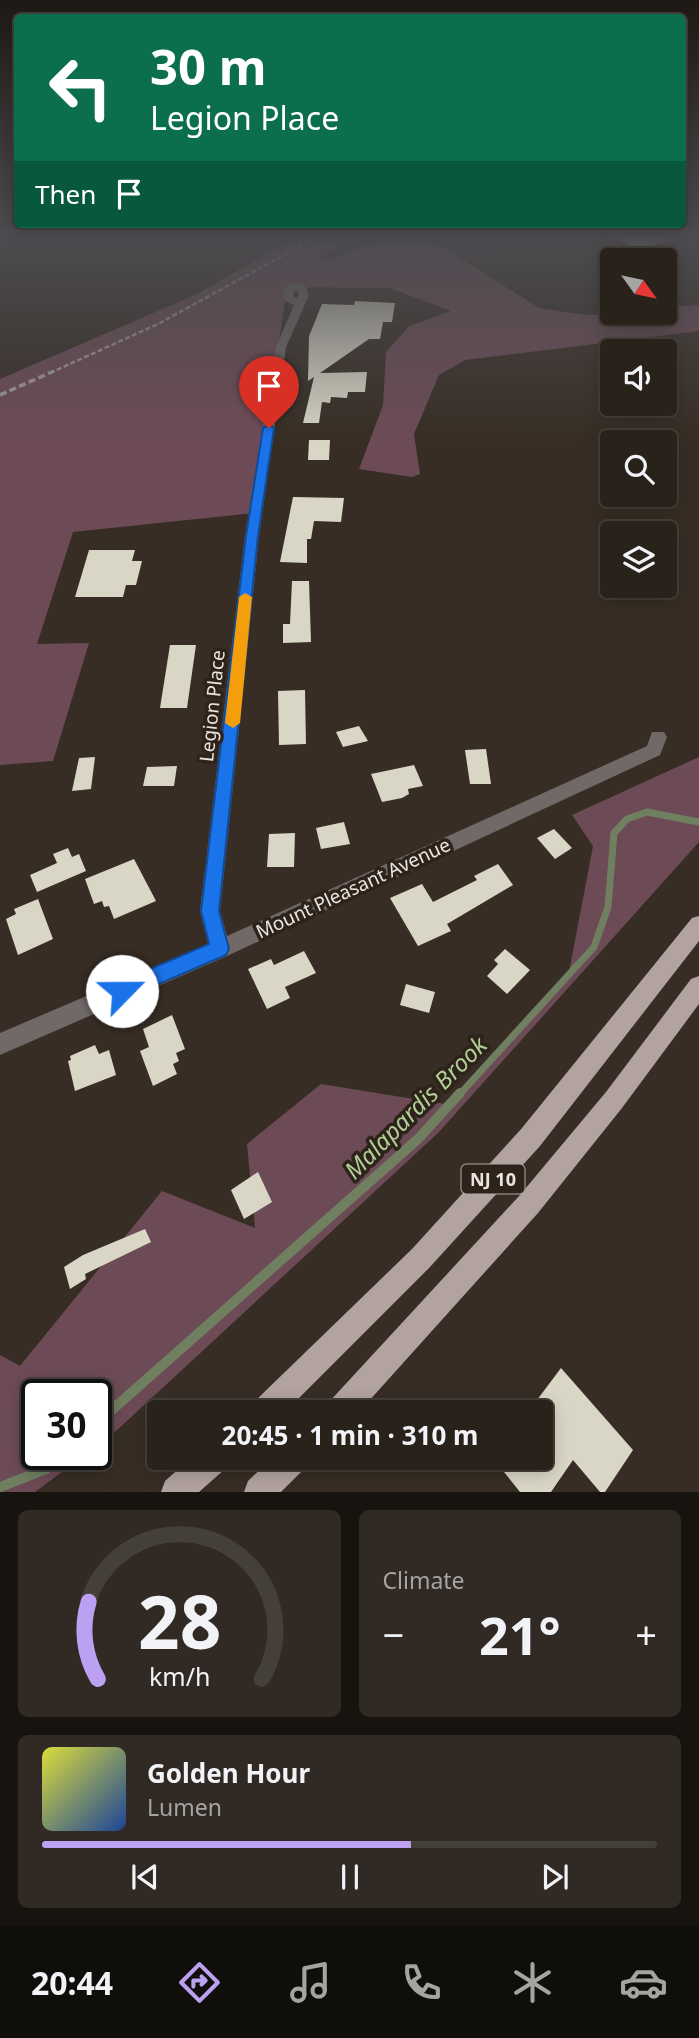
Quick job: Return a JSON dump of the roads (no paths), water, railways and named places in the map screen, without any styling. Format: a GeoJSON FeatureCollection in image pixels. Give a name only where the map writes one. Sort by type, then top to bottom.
{"type":"FeatureCollection","features":[{"type":"Feature","properties":{"kind":"main road","name":"NJ 10"},"geometry":{"type":"LineString","coordinates":[[276,1400],[421,1258],[531,1137],[699,925]]}},
{"type":"Feature","properties":{"kind":"main road","name":"NJ 10"},"geometry":{"type":"LineString","coordinates":[[350,1400],[529,1204],[614,1100],[699,986]]}},
{"type":"Feature","properties":{"kind":"main road"},"geometry":{"type":"LineString","coordinates":[[176,1492],[201,1470]]}},
{"type":"Feature","properties":{"kind":"main road"},"geometry":{"type":"LineString","coordinates":[[259,1492],[281,1470]]}},
{"type":"Feature","properties":{"kind":"street","name":"Legion Place"},"geometry":{"type":"LineString","coordinates":[[220,949],[210,911],[252,536],[281,347],[299,303]]}},
{"type":"Feature","properties":{"kind":"street","name":"Mount Pleasant Avenue"},"geometry":{"type":"LineString","coordinates":[[0,1044],[220,949],[654,750],[658,737]]}},
{"type":"Feature","properties":{"kind":"waterway","name":"Malapardis Brook"},"geometry":{"type":"LineString","coordinates":[[459,1095],[594,947],[608,907],[614,833],[627,819],[647,812],[699,822]]}},
{"type":"Feature","properties":{"kind":"waterway","name":"Malapardis Brook"},"geometry":{"type":"LineString","coordinates":[[112,1410],[418,1139],[460,1093]]}},
{"type":"Feature","properties":{"kind":"waterway","name":"Malapardis Brook"},"geometry":{"type":"LineString","coordinates":[[0,1487],[43,1470]]}},
{"type":"Feature","properties":{"kind":"railway"},"geometry":{"type":"LineString","coordinates":[[50,373],[158,324],[197,303]]}},
{"type":"Feature","properties":{"kind":"railway"},"geometry":{"type":"LineString","coordinates":[[0,395],[54,371]]}}]}
